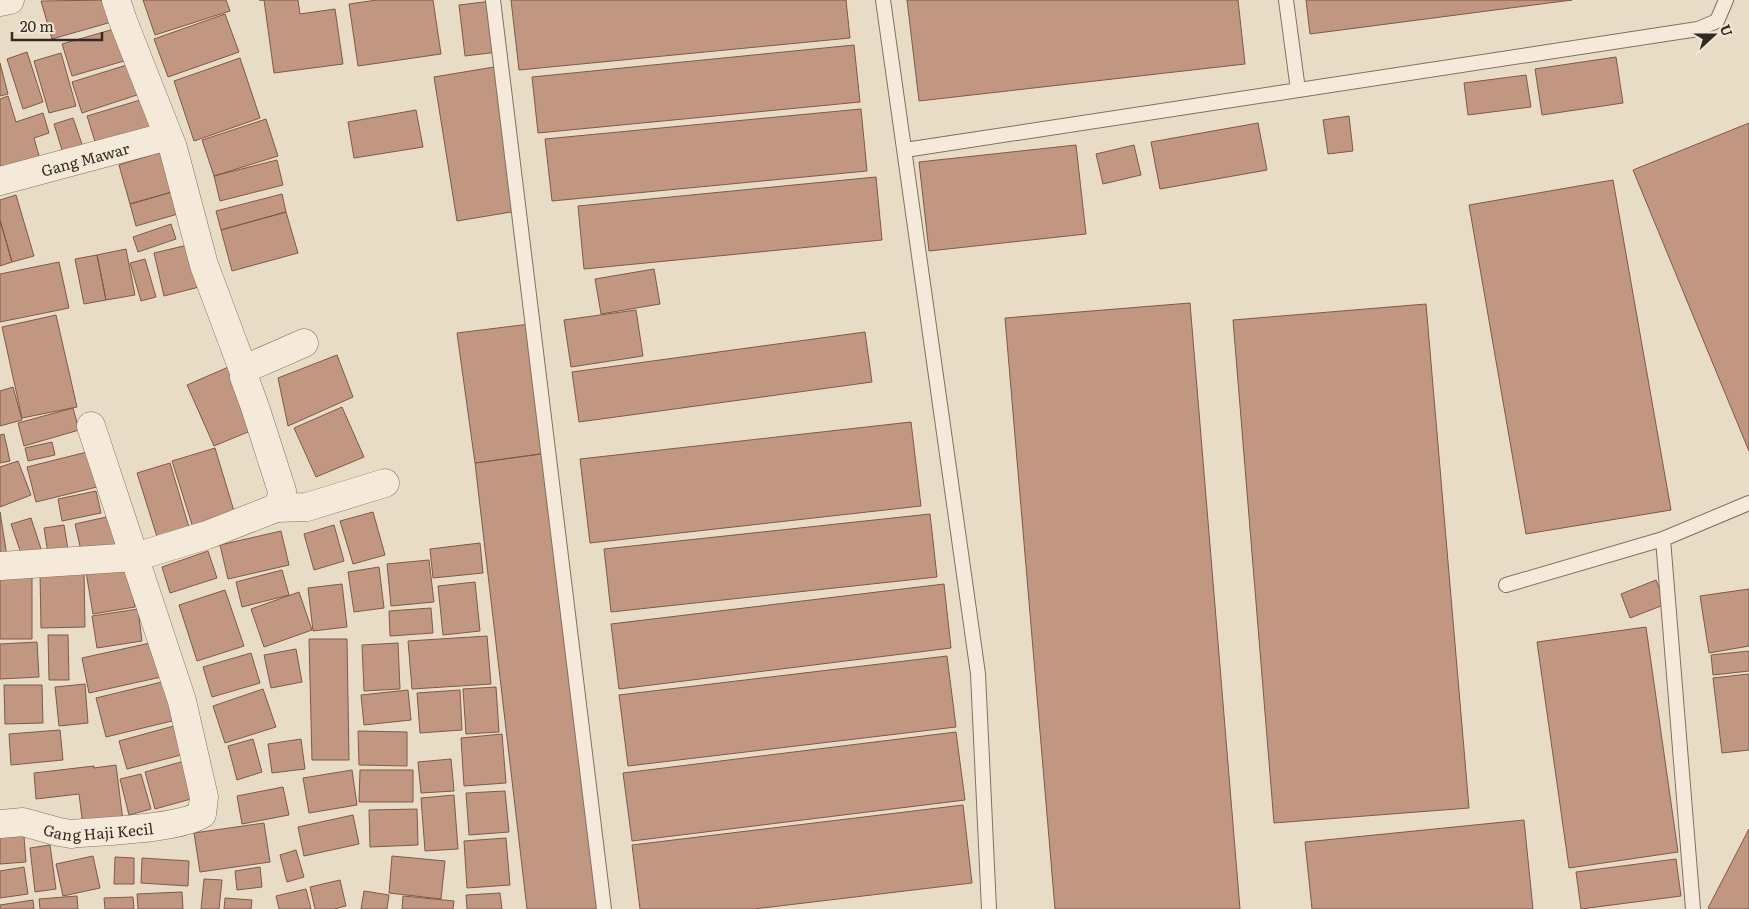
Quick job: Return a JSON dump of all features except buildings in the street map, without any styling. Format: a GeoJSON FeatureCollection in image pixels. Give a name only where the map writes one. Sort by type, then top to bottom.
{"type":"FeatureCollection","features":[{"type":"Feature","properties":{"kind":"street"},"geometry":{"type":"LineString","coordinates":[[0,2],[10,0]]}},
{"type":"Feature","properties":{"kind":"street"},"geometry":{"type":"LineString","coordinates":[[116,0],[177,160],[204,265],[244,372],[244,377],[282,491],[281,499],[276,508]]}},
{"type":"Feature","properties":{"kind":"street","name":"Gang Mawar"},"geometry":{"type":"LineString","coordinates":[[0,181],[168,136]]}},
{"type":"Feature","properties":{"kind":"street"},"geometry":{"type":"LineString","coordinates":[[244,372],[247,368],[304,342]]}},
{"type":"Feature","properties":{"kind":"street"},"geometry":{"type":"LineString","coordinates":[[91,426],[136,557]]}},
{"type":"Feature","properties":{"kind":"street"},"geometry":{"type":"LineString","coordinates":[[0,566],[136,557],[207,535],[276,508],[307,507],[385,483]]}},
{"type":"Feature","properties":{"kind":"street","name":"Gang Haji Kecil"},"geometry":{"type":"LineString","coordinates":[[0,824],[23,822],[71,834],[147,827],[190,820],[202,814],[204,797],[182,701],[136,557]]}},
{"type":"Feature","properties":{"kind":"lane"},"geometry":{"type":"LineString","coordinates":[[493,0],[604,909]]}},
{"type":"Feature","properties":{"kind":"lane"},"geometry":{"type":"LineString","coordinates":[[883,0],[978,674],[990,909]]}},
{"type":"Feature","properties":{"kind":"lane"},"geometry":{"type":"LineString","coordinates":[[1286,0],[1298,90]]}},
{"type":"Feature","properties":{"kind":"lane"},"geometry":{"type":"LineString","coordinates":[[905,150],[1698,29],[1717,21],[1726,0]]}},
{"type":"Feature","properties":{"kind":"lane"},"geometry":{"type":"LineString","coordinates":[[1506,585],[1663,539],[1749,503]]}},
{"type":"Feature","properties":{"kind":"lane"},"geometry":{"type":"LineString","coordinates":[[1663,539],[1693,909]]}}]}
